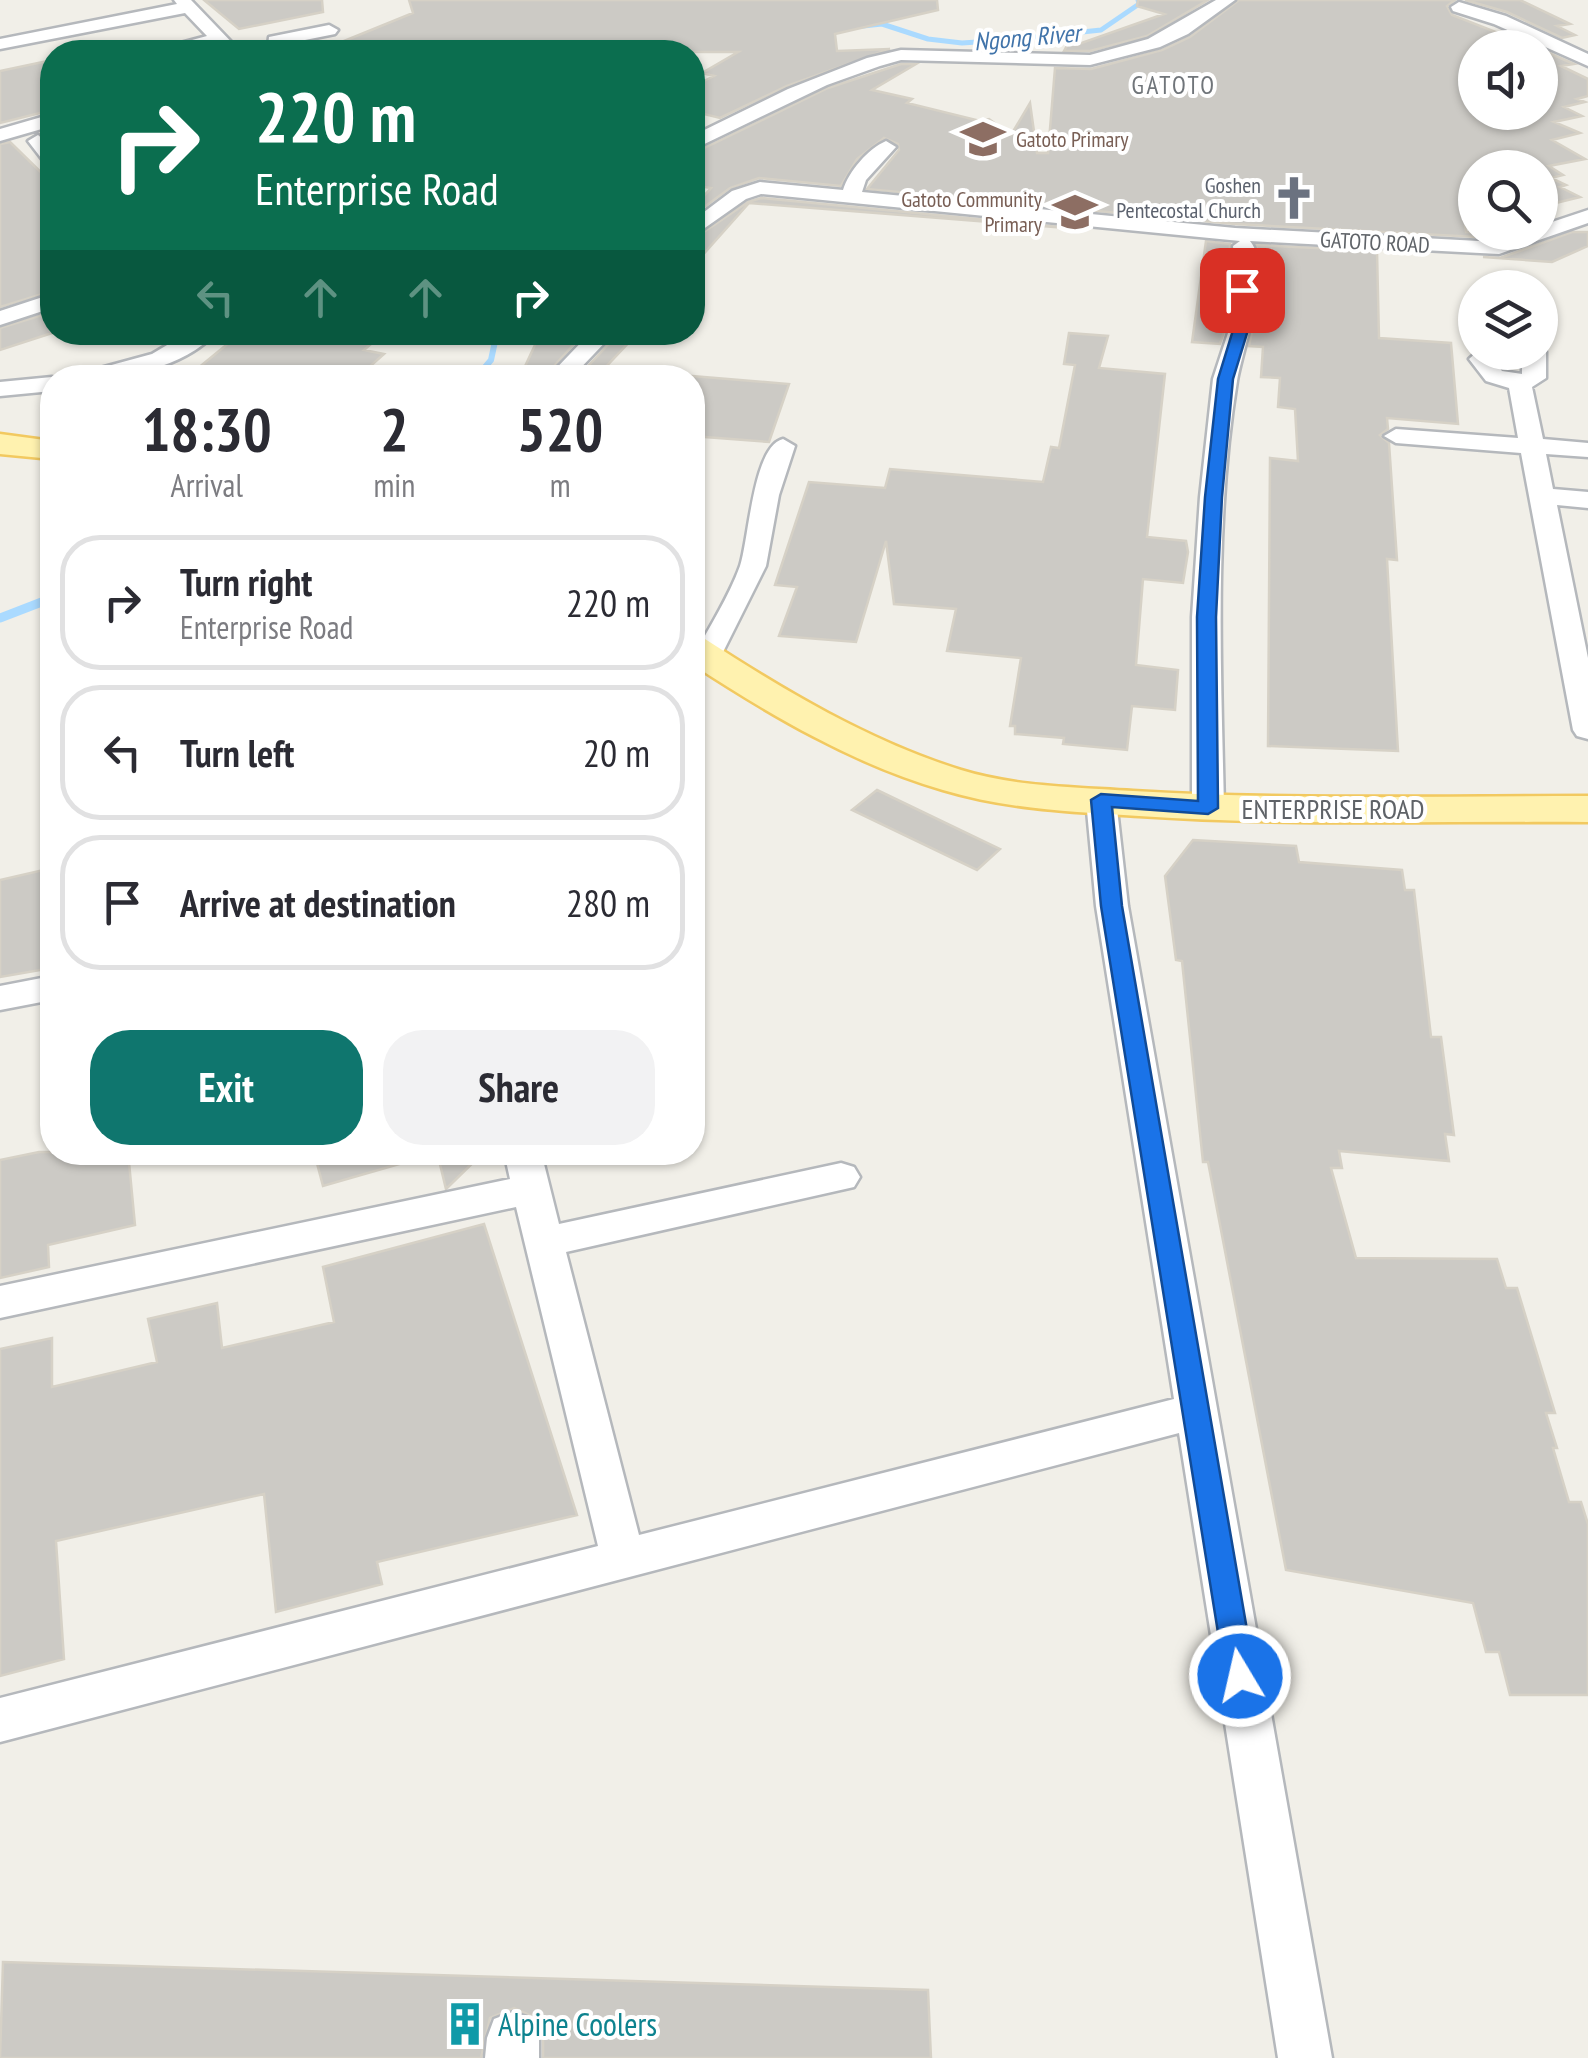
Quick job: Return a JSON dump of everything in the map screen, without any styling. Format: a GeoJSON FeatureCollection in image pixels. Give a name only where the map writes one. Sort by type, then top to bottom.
{"type":"FeatureCollection","features":[{"type":"Feature","properties":{"kind":"main road"},"geometry":{"type":"LineString","coordinates":[[0,444],[40,448]]}},
{"type":"Feature","properties":{"kind":"main road","name":"ENTERPRISE ROAD"},"geometry":{"type":"LineString","coordinates":[[705,655],[773,700],[876,751],[954,781],[1039,796],[1208,808],[1588,809]]}},
{"type":"Feature","properties":{"kind":"street"},"geometry":{"type":"LineString","coordinates":[[705,138],[845,70],[875,61],[902,55],[1090,60],[1154,43],[1182,30],[1227,0]]}},
{"type":"Feature","properties":{"kind":"street"},"geometry":{"type":"LineString","coordinates":[[0,44],[188,2],[217,40]]}},
{"type":"Feature","properties":{"kind":"street"},"geometry":{"type":"LineString","coordinates":[[1459,7],[1500,20],[1588,61]]}},
{"type":"Feature","properties":{"kind":"street"},"geometry":{"type":"LineString","coordinates":[[280,40],[329,30]]}},
{"type":"Feature","properties":{"kind":"street"},"geometry":{"type":"LineString","coordinates":[[0,135],[40,123]]}},
{"type":"Feature","properties":{"kind":"street"},"geometry":{"type":"LineString","coordinates":[[0,151],[40,140]]}},
{"type":"Feature","properties":{"kind":"street"},"geometry":{"type":"LineString","coordinates":[[851,195],[856,178],[886,148]]}},
{"type":"Feature","properties":{"kind":"street","name":"GATOTO ROAD"},"geometry":{"type":"LineString","coordinates":[[705,220],[753,188],[1235,234],[1499,248],[1588,216]]}},
{"type":"Feature","properties":{"kind":"street"},"geometry":{"type":"LineString","coordinates":[[1208,808],[1206,617],[1213,497],[1225,379],[1240,330],[1246,268],[1244,246]]}},
{"type":"Feature","properties":{"kind":"street"},"geometry":{"type":"LineString","coordinates":[[0,318],[40,295]]}},
{"type":"Feature","properties":{"kind":"street"},"geometry":{"type":"LineString","coordinates":[[138,365],[160,359],[184,345]]}},
{"type":"Feature","properties":{"kind":"street"},"geometry":{"type":"LineString","coordinates":[[562,365],[566,350],[584,353],[592,345]]}},
{"type":"Feature","properties":{"kind":"street"},"geometry":{"type":"LineString","coordinates":[[1489,370],[1494,376],[1520,384],[1534,378],[1534,370]]}},
{"type":"Feature","properties":{"kind":"street"},"geometry":{"type":"LineString","coordinates":[[1520,384],[1588,730]]}},
{"type":"Feature","properties":{"kind":"street"},"geometry":{"type":"LineString","coordinates":[[0,389],[40,385]]}},
{"type":"Feature","properties":{"kind":"street"},"geometry":{"type":"LineString","coordinates":[[0,434],[40,445]]}},
{"type":"Feature","properties":{"kind":"street"},"geometry":{"type":"LineString","coordinates":[[1396,436],[1588,450]]}},
{"type":"Feature","properties":{"kind":"street"},"geometry":{"type":"LineString","coordinates":[[705,644],[752,566],[766,495],[783,446]]}},
{"type":"Feature","properties":{"kind":"street"},"geometry":{"type":"LineString","coordinates":[[1540,496],[1588,500]]}},
{"type":"Feature","properties":{"kind":"street"},"geometry":{"type":"LineString","coordinates":[[1101,800],[1112,906],[1304,2058]]}},
{"type":"Feature","properties":{"kind":"street"},"geometry":{"type":"LineString","coordinates":[[0,998],[40,990]]}},
{"type":"Feature","properties":{"kind":"street"},"geometry":{"type":"LineString","coordinates":[[0,1302],[526,1171],[623,1560]]}},
{"type":"Feature","properties":{"kind":"street"},"geometry":{"type":"LineString","coordinates":[[544,1242],[841,1177]]}},
{"type":"Feature","properties":{"kind":"street"},"geometry":{"type":"LineString","coordinates":[[0,1720],[1196,1411]]}},
{"type":"Feature","properties":{"kind":"building"},"geometry":{"type":"Polygon","coordinates":[[[204,0],[322,0],[323,12],[239,29],[204,0]]]}},
{"type":"Feature","properties":{"kind":"building"},"geometry":{"type":"Polygon","coordinates":[[[409,0],[937,0],[938,10],[835,34],[837,51],[890,49],[787,86],[720,118],[705,114],[705,80],[714,76],[705,71],[738,52],[705,52],[705,40],[347,40],[413,13],[409,0]]]}},
{"type":"Feature","properties":{"kind":"building"},"geometry":{"type":"Polygon","coordinates":[[[1138,0],[1208,0],[1147,36],[1090,51],[1064,51],[1069,42],[1076,45],[1164,14],[1137,6],[1138,0]]]}},
{"type":"Feature","properties":{"kind":"building"},"geometry":{"type":"Polygon","coordinates":[[[1239,0],[1455,0],[1447,6],[1452,15],[1491,30],[1458,30],[1458,130],[1558,130],[1558,124],[1580,133],[1552,140],[1585,159],[1558,164],[1558,150],[1458,150],[1458,236],[1235,224],[867,189],[899,150],[898,144],[884,138],[857,159],[841,186],[759,178],[730,188],[705,206],[705,195],[711,188],[705,187],[705,148],[828,88],[901,64],[916,64],[872,90],[912,99],[907,103],[980,121],[989,119],[1011,135],[1030,103],[1037,153],[1048,153],[1055,68],[1091,69],[1162,50],[1190,37],[1239,0]]]}},
{"type":"Feature","properties":{"kind":"building"},"geometry":{"type":"Polygon","coordinates":[[[1465,0],[1520,0],[1570,24],[1557,26],[1575,35],[1562,38],[1558,30],[1545,30],[1507,12],[1465,0]]]}},
{"type":"Feature","properties":{"kind":"building"},"geometry":{"type":"Polygon","coordinates":[[[1558,57],[1574,64],[1561,66],[1588,79],[1588,96],[1577,99],[1585,102],[1564,107],[1582,116],[1558,121],[1558,57]]]}},
{"type":"Feature","properties":{"kind":"building"},"geometry":{"type":"Polygon","coordinates":[[[40,63],[40,113],[0,123],[0,71],[40,63]]]}},
{"type":"Feature","properties":{"kind":"building"},"geometry":{"type":"Polygon","coordinates":[[[10,142],[40,171],[40,295],[0,307],[0,144],[10,142]]]}},
{"type":"Feature","properties":{"kind":"building"},"geometry":{"type":"Polygon","coordinates":[[[1558,181],[1566,185],[1560,187],[1580,197],[1558,202],[1558,181]]]}},
{"type":"Feature","properties":{"kind":"building"},"geometry":{"type":"Polygon","coordinates":[[[761,198],[1079,229],[749,203],[705,252],[705,231],[748,202],[761,198]]]}},
{"type":"Feature","properties":{"kind":"building"},"geometry":{"type":"Polygon","coordinates":[[[1588,232],[1588,246],[1552,262],[1483,257],[1500,258],[1522,250],[1558,250],[1558,237],[1588,232]]]}},
{"type":"Feature","properties":{"kind":"building"},"geometry":{"type":"Polygon","coordinates":[[[1206,241],[1230,244],[1225,329],[1220,344],[1192,342],[1206,241]]]}},
{"type":"Feature","properties":{"kind":"building"},"geometry":{"type":"Polygon","coordinates":[[[1256,245],[1377,251],[1379,338],[1451,343],[1458,424],[1387,418],[1388,429],[1380,435],[1389,443],[1397,560],[1387,559],[1398,751],[1268,746],[1270,458],[1298,461],[1295,409],[1278,407],[1280,378],[1261,377],[1263,347],[1249,346],[1261,289],[1262,269],[1256,245]]]}},
{"type":"Feature","properties":{"kind":"building"},"geometry":{"type":"Polygon","coordinates":[[[40,316],[40,337],[0,350],[0,328],[40,316]]]}},
{"type":"Feature","properties":{"kind":"building"},"geometry":{"type":"Polygon","coordinates":[[[1069,333],[1108,336],[1099,368],[1165,374],[1147,537],[1186,541],[1188,552],[1183,583],[1143,579],[1136,665],[1178,670],[1175,710],[1132,706],[1127,750],[1063,744],[1064,738],[1015,734],[1015,726],[1010,726],[1021,658],[947,651],[956,609],[894,604],[886,541],[856,642],[779,636],[797,587],[775,585],[809,482],[885,488],[890,469],[1043,482],[1051,447],[1059,448],[1075,365],[1064,364],[1069,333]]]}},
{"type":"Feature","properties":{"kind":"building"},"geometry":{"type":"Polygon","coordinates":[[[226,345],[370,345],[364,350],[384,354],[372,365],[202,365],[226,345]]]}},
{"type":"Feature","properties":{"kind":"building"},"geometry":{"type":"Polygon","coordinates":[[[535,345],[573,345],[555,365],[526,365],[535,345]]]}},
{"type":"Feature","properties":{"kind":"building"},"geometry":{"type":"Polygon","coordinates":[[[608,345],[626,345],[608,365],[589,365],[608,345]]]}},
{"type":"Feature","properties":{"kind":"building"},"geometry":{"type":"Polygon","coordinates":[[[705,377],[789,384],[769,442],[705,437],[705,377]]]}},
{"type":"Feature","properties":{"kind":"building"},"geometry":{"type":"Polygon","coordinates":[[[877,790],[1000,849],[977,870],[852,810],[877,790]]]}},
{"type":"Feature","properties":{"kind":"building"},"geometry":{"type":"Polygon","coordinates":[[[1193,840],[1296,846],[1299,862],[1402,870],[1405,890],[1414,890],[1431,1037],[1441,1037],[1454,1135],[1445,1134],[1449,1161],[1339,1151],[1342,1168],[1331,1168],[1356,1258],[1497,1259],[1506,1288],[1517,1288],[1555,1413],[1546,1413],[1569,1502],[1581,1502],[1588,1524],[1588,1695],[1510,1695],[1499,1652],[1486,1652],[1473,1603],[1286,1570],[1208,1162],[1203,1162],[1182,961],[1176,960],[1165,876],[1193,840]]]}},
{"type":"Feature","properties":{"kind":"building"},"geometry":{"type":"Polygon","coordinates":[[[40,871],[40,970],[0,977],[0,880],[40,871]]]}},
{"type":"Feature","properties":{"kind":"building"},"geometry":{"type":"Polygon","coordinates":[[[40,1152],[40,1165],[129,1165],[135,1225],[48,1245],[49,1267],[0,1278],[0,1160],[40,1152]]]}},
{"type":"Feature","properties":{"kind":"building"},"geometry":{"type":"Polygon","coordinates":[[[317,1165],[396,1165],[323,1186],[317,1165]]]}},
{"type":"Feature","properties":{"kind":"building"},"geometry":{"type":"Polygon","coordinates":[[[440,1165],[471,1165],[446,1189],[440,1165]]]}},
{"type":"Feature","properties":{"kind":"building"},"geometry":{"type":"Polygon","coordinates":[[[484,1224],[577,1515],[377,1562],[382,1584],[276,1612],[264,1494],[56,1541],[64,1659],[0,1676],[0,1349],[52,1338],[52,1387],[157,1362],[148,1319],[217,1303],[222,1348],[334,1322],[323,1267],[484,1224]]]}},
{"type":"Feature","properties":{"kind":"building","name":"Alpine Coolers"},"geometry":{"type":"Polygon","coordinates":[[[3,1962],[928,1990],[931,2058],[543,2058],[543,2037],[536,2018],[514,2008],[490,2018],[481,2058],[0,2058],[3,1962]]]}},
{"type":"Feature","properties":{"kind":"waterway","name":"Ngong River"},"geometry":{"type":"LineString","coordinates":[[863,26],[882,24],[928,39],[962,43],[1007,40],[1101,30],[1139,4],[1138,0]]}},
{"type":"Feature","properties":{"kind":"waterway","name":"Ngong River"},"geometry":{"type":"LineString","coordinates":[[487,365],[494,345]]}},
{"type":"Feature","properties":{"kind":"waterway","name":"Ngong River"},"geometry":{"type":"LineString","coordinates":[[0,618],[40,603]]}},
{"type":"Feature","properties":{"kind":"place","name":"Gatoto Primary"},"geometry":{"type":"Point","coordinates":[983,139]}},
{"type":"Feature","properties":{"kind":"place","name":"Goshen Pentecostal Church"},"geometry":{"type":"Point","coordinates":[1294,198]}},
{"type":"Feature","properties":{"kind":"place","name":"Gatoto Community Primary"},"geometry":{"type":"Point","coordinates":[1075,212]}},
{"type":"Feature","properties":{"kind":"place","name":"Alpine Coolers"},"geometry":{"type":"Point","coordinates":[465,2024]}},
{"type":"Feature","properties":{"kind":"district","name":"GATOTO"},"geometry":{"type":"Point","coordinates":[1174,85]}},
{"type":"Feature","properties":{"kind":"route"},"geometry":{"type":"LineString","coordinates":[[1240,1676],[1112,906],[1102,842],[1101,800],[1208,808],[1206,617],[1213,497],[1225,379],[1240,330],[1242,290]]}}]}
